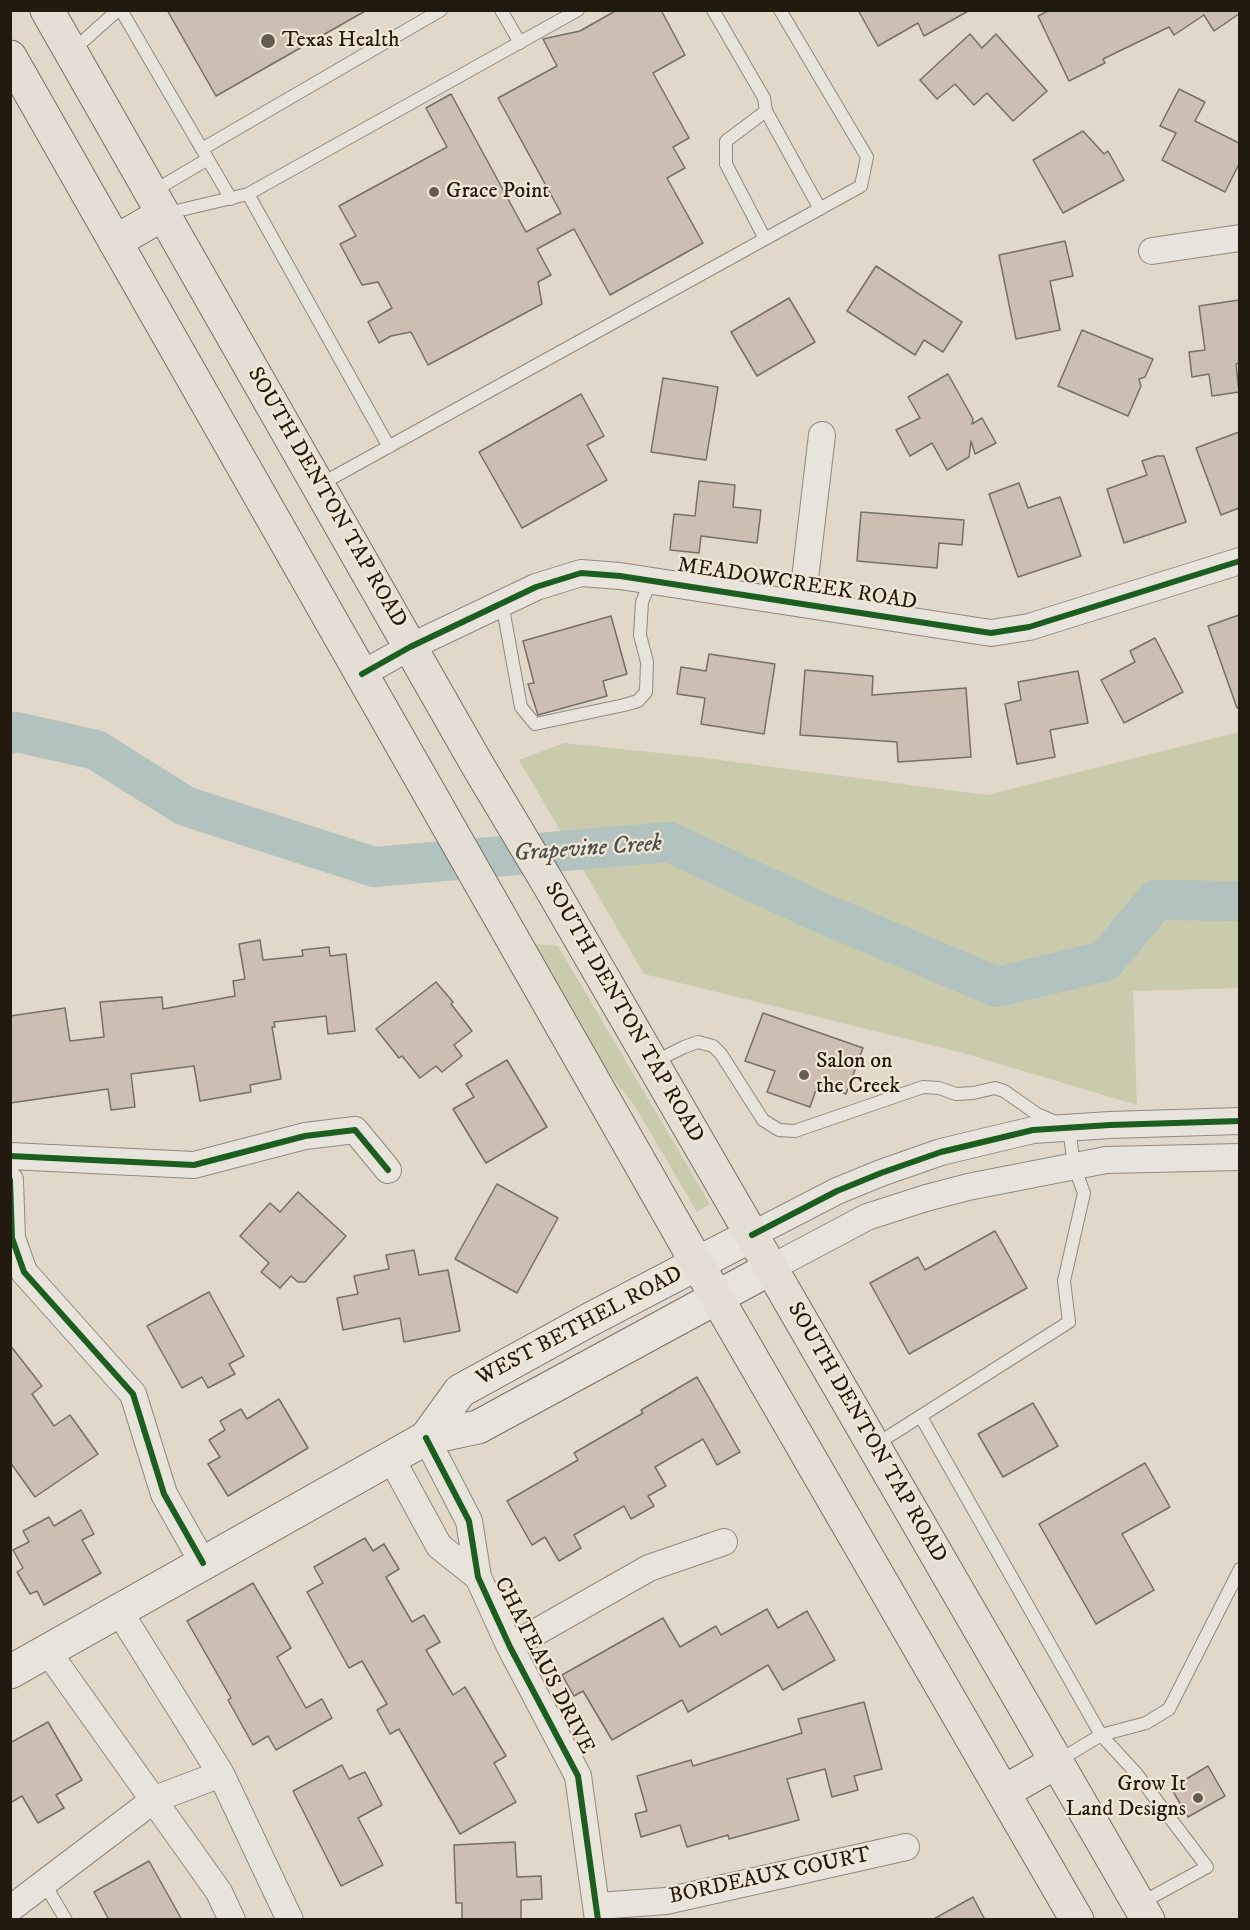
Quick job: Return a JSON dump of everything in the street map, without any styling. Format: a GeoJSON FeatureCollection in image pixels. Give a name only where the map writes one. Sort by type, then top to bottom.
{"type":"FeatureCollection","features":[{"type":"Feature","properties":{"kind":"main road","name":"SOUTH DENTON TAP ROAD"},"geometry":{"type":"LineString","coordinates":[[47,10],[459,733],[1143,1912]]}},
{"type":"Feature","properties":{"kind":"main road"},"geometry":{"type":"LineString","coordinates":[[10,57],[717,1298],[1077,1920]]}},
{"type":"Feature","properties":{"kind":"main road"},"geometry":{"type":"LineString","coordinates":[[115,242],[157,203]]}},
{"type":"Feature","properties":{"kind":"main road","name":"WEST BETHEL ROAD"},"geometry":{"type":"LineString","coordinates":[[426,1438],[460,1392],[589,1320],[752,1235]]}},
{"type":"Feature","properties":{"kind":"main road","name":"WEST BETHEL ROAD"},"geometry":{"type":"LineString","coordinates":[[10,1672],[426,1438],[478,1427],[771,1268]]}},
{"type":"Feature","properties":{"kind":"main road"},"geometry":{"type":"LineString","coordinates":[[1004,1792],[1056,1762]]}},
{"type":"Feature","properties":{"kind":"street"},"geometry":{"type":"LineString","coordinates":[[1152,251],[1239,238]]}},
{"type":"Feature","properties":{"kind":"street"},"geometry":{"type":"LineString","coordinates":[[802,604],[822,435]]}},
{"type":"Feature","properties":{"kind":"street","name":"MEADOWCREEK ROAD"},"geometry":{"type":"LineString","coordinates":[[362,674],[410,647],[536,587],[581,573],[651,580],[991,633],[1029,627],[1239,561]]}},
{"type":"Feature","properties":{"kind":"street"},"geometry":{"type":"LineString","coordinates":[[752,1235],[837,1191],[941,1152],[1033,1130],[1239,1121]]}},
{"type":"Feature","properties":{"kind":"street"},"geometry":{"type":"LineString","coordinates":[[10,1156],[194,1165],[305,1136],[355,1130],[388,1170]]}},
{"type":"Feature","properties":{"kind":"street"},"geometry":{"type":"LineString","coordinates":[[771,1268],[867,1217],[968,1187],[1106,1160],[1239,1157]]}},
{"type":"Feature","properties":{"kind":"street"},"geometry":{"type":"LineString","coordinates":[[10,1180],[12,1238],[24,1272],[133,1394],[164,1494],[203,1563]]}},
{"type":"Feature","properties":{"kind":"street","name":"CHATEAUS DRIVE"},"geometry":{"type":"LineString","coordinates":[[426,1438],[469,1521],[478,1577],[510,1647],[578,1776],[598,1913]]}},
{"type":"Feature","properties":{"kind":"street","name":"CHATEAUS DRIVE"},"geometry":{"type":"LineString","coordinates":[[391,1458],[439,1546],[478,1577]]}},
{"type":"Feature","properties":{"kind":"street"},"geometry":{"type":"LineString","coordinates":[[510,1647],[650,1568],[724,1542]]}},
{"type":"Feature","properties":{"kind":"street"},"geometry":{"type":"LineString","coordinates":[[119,1611],[221,1774],[290,1920]]}},
{"type":"Feature","properties":{"kind":"street"},"geometry":{"type":"LineString","coordinates":[[48,1652],[155,1799],[219,1892],[232,1920]]}},
{"type":"Feature","properties":{"kind":"street"},"geometry":{"type":"LineString","coordinates":[[10,1909],[155,1799],[221,1774]]}},
{"type":"Feature","properties":{"kind":"street","name":"BORDEAUX COURT"},"geometry":{"type":"LineString","coordinates":[[598,1913],[666,1901],[906,1847]]}},
{"type":"Feature","properties":{"kind":"lane"},"geometry":{"type":"LineString","coordinates":[[71,52],[120,10],[231,199]]}},
{"type":"Feature","properties":{"kind":"lane"},"geometry":{"type":"LineString","coordinates":[[157,203],[205,154],[441,10]]}},
{"type":"Feature","properties":{"kind":"lane"},"geometry":{"type":"LineString","coordinates":[[501,10],[520,43]]}},
{"type":"Feature","properties":{"kind":"lane"},"geometry":{"type":"LineString","coordinates":[[157,203],[231,199],[248,194],[578,10]]}},
{"type":"Feature","properties":{"kind":"lane"},"geometry":{"type":"LineString","coordinates":[[713,10],[764,98],[766,111],[820,208]]}},
{"type":"Feature","properties":{"kind":"lane"},"geometry":{"type":"LineString","coordinates":[[318,486],[861,186],[867,157],[780,10]]}},
{"type":"Feature","properties":{"kind":"lane"},"geometry":{"type":"LineString","coordinates":[[765,239],[726,164],[726,141],[766,111]]}},
{"type":"Feature","properties":{"kind":"lane"},"geometry":{"type":"LineString","coordinates":[[248,194],[388,447]]}},
{"type":"Feature","properties":{"kind":"lane"},"geometry":{"type":"LineString","coordinates":[[502,603],[521,706],[535,724],[638,701],[646,692],[646,662],[640,635],[642,602],[651,580]]}},
{"type":"Feature","properties":{"kind":"lane"},"geometry":{"type":"LineString","coordinates":[[652,1063],[699,1042],[713,1046],[721,1054],[763,1120],[779,1130],[795,1131],[923,1087],[939,1088],[956,1094],[973,1094],[995,1088],[1004,1091],[1036,1114],[1069,1128],[1074,1166],[1084,1193],[1064,1281],[1069,1322],[874,1446]]}},
{"type":"Feature","properties":{"kind":"lane"},"geometry":{"type":"LineString","coordinates":[[921,1417],[1101,1735],[1136,1773],[1207,1867],[1143,1912]]}},
{"type":"Feature","properties":{"kind":"lane"},"geometry":{"type":"LineString","coordinates":[[1056,1762],[1101,1735],[1146,1723],[1169,1708],[1239,1569]]}},
{"type":"Feature","properties":{"kind":"lane"},"geometry":{"type":"LineString","coordinates":[[44,1883],[66,1920]]}},
{"type":"Feature","properties":{"kind":"green space"},"geometry":{"type":"Polygon","coordinates":[[[1239,732],[1239,988],[1133,991],[1137,1105],[963,1053],[644,974],[519,760],[564,743],[697,757],[987,795],[1239,732]]]}},
{"type":"Feature","properties":{"kind":"green space"},"geometry":{"type":"Polygon","coordinates":[[[533,944],[558,946],[710,1204],[697,1212],[636,1108],[592,1051],[533,944]]]}},
{"type":"Feature","properties":{"kind":"building"},"geometry":{"type":"Polygon","coordinates":[[[167,10],[367,10],[216,96],[167,10]]]}},
{"type":"Feature","properties":{"kind":"building","name":"Grace Point"},"geometry":{"type":"Polygon","coordinates":[[[617,10],[661,10],[685,55],[653,73],[689,138],[673,147],[685,168],[667,178],[703,243],[610,295],[574,229],[537,249],[551,275],[538,282],[542,304],[428,365],[411,332],[391,336],[379,343],[368,322],[392,308],[378,282],[362,285],[340,244],[356,236],[339,206],[447,147],[426,108],[451,94],[526,232],[561,213],[498,98],[557,66],[543,39],[580,31],[617,10]]]}},
{"type":"Feature","properties":{"kind":"building"},"geometry":{"type":"Polygon","coordinates":[[[858,10],[970,10],[924,36],[918,23],[878,46],[858,10]]]}},
{"type":"Feature","properties":{"kind":"building"},"geometry":{"type":"Polygon","coordinates":[[[1050,10],[1239,10],[1239,14],[1214,31],[1204,15],[1174,35],[1169,27],[1103,59],[1105,63],[1069,81],[1038,16],[1050,10]]]}},
{"type":"Feature","properties":{"kind":"building"},"geometry":{"type":"Polygon","coordinates":[[[970,34],[982,48],[996,34],[1047,91],[1013,121],[987,93],[974,105],[955,84],[937,99],[920,80],[970,34]]]}},
{"type":"Feature","properties":{"kind":"building"},"geometry":{"type":"Polygon","coordinates":[[[1179,89],[1205,102],[1195,121],[1239,143],[1239,164],[1225,192],[1162,160],[1176,133],[1160,126],[1179,89]]]}},
{"type":"Feature","properties":{"kind":"building"},"geometry":{"type":"Polygon","coordinates":[[[1083,131],[1104,154],[1108,151],[1124,180],[1063,213],[1033,160],[1083,131]]]}},
{"type":"Feature","properties":{"kind":"building"},"geometry":{"type":"Polygon","coordinates":[[[1065,241],[1073,276],[1050,281],[1060,330],[1016,339],[999,255],[1065,241]]]}},
{"type":"Feature","properties":{"kind":"building"},"geometry":{"type":"Polygon","coordinates":[[[876,266],[962,322],[943,352],[924,340],[915,355],[847,311],[876,266]]]}},
{"type":"Feature","properties":{"kind":"building"},"geometry":{"type":"Polygon","coordinates":[[[789,298],[815,342],[757,376],[731,332],[789,298]]]}},
{"type":"Feature","properties":{"kind":"building"},"geometry":{"type":"Polygon","coordinates":[[[1239,300],[1239,363],[1236,364],[1239,392],[1212,396],[1209,374],[1192,377],[1189,352],[1205,350],[1199,306],[1239,300]]]}},
{"type":"Feature","properties":{"kind":"building"},"geometry":{"type":"Polygon","coordinates":[[[1082,330],[1153,359],[1145,377],[1139,379],[1141,386],[1128,416],[1058,386],[1082,330]]]}},
{"type":"Feature","properties":{"kind":"building"},"geometry":{"type":"Polygon","coordinates":[[[948,374],[973,419],[972,424],[982,418],[996,443],[975,454],[971,441],[969,457],[947,470],[932,443],[910,456],[896,430],[920,418],[908,397],[948,374]]]}},
{"type":"Feature","properties":{"kind":"building"},"geometry":{"type":"Polygon","coordinates":[[[663,378],[718,387],[706,460],[651,452],[663,378]]]}},
{"type":"Feature","properties":{"kind":"building"},"geometry":{"type":"Polygon","coordinates":[[[581,394],[604,436],[587,445],[607,480],[522,528],[479,452],[581,394]]]}},
{"type":"Feature","properties":{"kind":"building"},"geometry":{"type":"Polygon","coordinates":[[[1239,432],[1239,508],[1221,515],[1196,448],[1239,432]]]}},
{"type":"Feature","properties":{"kind":"building"},"geometry":{"type":"Polygon","coordinates":[[[1164,456],[1186,522],[1124,543],[1107,489],[1147,475],[1142,461],[1164,456]]]}},
{"type":"Feature","properties":{"kind":"building"},"geometry":{"type":"Polygon","coordinates":[[[699,481],[735,485],[733,507],[761,510],[757,543],[701,536],[699,553],[670,550],[674,514],[695,516],[699,481]]]}},
{"type":"Feature","properties":{"kind":"building"},"geometry":{"type":"Polygon","coordinates":[[[1019,483],[1028,508],[1060,497],[1081,556],[1018,577],[989,494],[1019,483]]]}},
{"type":"Feature","properties":{"kind":"building"},"geometry":{"type":"Polygon","coordinates":[[[861,512],[964,520],[962,545],[939,543],[937,568],[857,561],[861,512]]]}},
{"type":"Feature","properties":{"kind":"building"},"geometry":{"type":"Polygon","coordinates":[[[1239,615],[1239,707],[1237,708],[1208,626],[1239,615]]]}},
{"type":"Feature","properties":{"kind":"building"},"geometry":{"type":"Polygon","coordinates":[[[611,616],[627,674],[603,681],[607,696],[538,715],[528,684],[534,683],[523,641],[611,616]]]}},
{"type":"Feature","properties":{"kind":"building"},"geometry":{"type":"Polygon","coordinates":[[[1155,638],[1183,692],[1124,723],[1101,680],[1135,662],[1130,651],[1155,638]]]}},
{"type":"Feature","properties":{"kind":"building"},"geometry":{"type":"Polygon","coordinates":[[[709,654],[775,664],[764,734],[701,724],[705,698],[677,694],[681,667],[706,671],[709,654]]]}},
{"type":"Feature","properties":{"kind":"building"},"geometry":{"type":"Polygon","coordinates":[[[805,670],[873,676],[872,695],[966,688],[971,757],[898,762],[897,742],[800,735],[805,670]]]}},
{"type":"Feature","properties":{"kind":"building"},"geometry":{"type":"Polygon","coordinates":[[[1078,671],[1088,723],[1050,730],[1055,757],[1017,764],[1005,704],[1021,700],[1018,682],[1078,671]]]}},
{"type":"Feature","properties":{"kind":"building"},"geometry":{"type":"Polygon","coordinates":[[[260,940],[263,960],[303,956],[302,950],[329,947],[330,956],[346,954],[355,1031],[328,1034],[326,1016],[274,1022],[275,1027],[272,1027],[281,1079],[250,1085],[251,1092],[200,1101],[194,1066],[131,1074],[135,1107],[111,1110],[108,1089],[10,1103],[10,1016],[65,1008],[70,1041],[104,1037],[100,1002],[162,997],[163,1009],[235,996],[233,981],[245,979],[239,944],[260,940]]]}},
{"type":"Feature","properties":{"kind":"building"},"geometry":{"type":"Polygon","coordinates":[[[436,982],[453,1002],[451,1004],[472,1031],[454,1045],[462,1056],[442,1072],[436,1066],[420,1078],[402,1056],[399,1058],[376,1029],[436,982]]]}},
{"type":"Feature","properties":{"kind":"building"},"geometry":{"type":"Polygon","coordinates":[[[763,1013],[863,1048],[846,1094],[818,1084],[810,1107],[767,1092],[775,1071],[745,1061],[763,1013]]]}},
{"type":"Feature","properties":{"kind":"building"},"geometry":{"type":"Polygon","coordinates":[[[507,1060],[547,1127],[486,1163],[453,1109],[474,1097],[466,1084],[507,1060]]]}},
{"type":"Feature","properties":{"kind":"building"},"geometry":{"type":"Polygon","coordinates":[[[497,1184],[558,1218],[517,1293],[455,1259],[497,1184]]]}},
{"type":"Feature","properties":{"kind":"building"},"geometry":{"type":"Polygon","coordinates":[[[298,1192],[346,1236],[305,1282],[298,1282],[291,1276],[280,1288],[261,1272],[269,1263],[240,1236],[270,1203],[280,1212],[298,1192]]]}},
{"type":"Feature","properties":{"kind":"building"},"geometry":{"type":"Polygon","coordinates":[[[995,1231],[1027,1288],[909,1354],[870,1283],[918,1257],[925,1270],[995,1231]]]}},
{"type":"Feature","properties":{"kind":"building"},"geometry":{"type":"Polygon","coordinates":[[[414,1250],[419,1275],[448,1270],[460,1331],[404,1342],[400,1318],[343,1330],[337,1298],[358,1294],[354,1276],[389,1269],[386,1255],[414,1250]]]}},
{"type":"Feature","properties":{"kind":"building"},"geometry":{"type":"Polygon","coordinates":[[[209,1292],[244,1356],[229,1364],[235,1374],[208,1388],[202,1377],[182,1388],[147,1326],[209,1292]]]}},
{"type":"Feature","properties":{"kind":"building"},"geometry":{"type":"Polygon","coordinates":[[[10,1345],[42,1386],[32,1394],[54,1426],[70,1415],[98,1454],[35,1497],[10,1462],[10,1345]]]}},
{"type":"Feature","properties":{"kind":"building"},"geometry":{"type":"Polygon","coordinates":[[[697,1377],[740,1452],[717,1465],[703,1439],[655,1467],[666,1486],[648,1496],[654,1506],[631,1519],[624,1506],[574,1535],[581,1548],[559,1561],[545,1537],[532,1545],[507,1501],[578,1460],[574,1453],[643,1413],[641,1410],[697,1377]]]}},
{"type":"Feature","properties":{"kind":"building"},"geometry":{"type":"Polygon","coordinates":[[[279,1399],[308,1448],[228,1496],[208,1464],[220,1457],[209,1440],[225,1430],[220,1421],[241,1409],[247,1419],[279,1399]]]}},
{"type":"Feature","properties":{"kind":"building"},"geometry":{"type":"Polygon","coordinates":[[[1033,1403],[1058,1446],[1003,1477],[978,1434],[1033,1403]]]}},
{"type":"Feature","properties":{"kind":"building"},"geometry":{"type":"Polygon","coordinates":[[[1145,1463],[1170,1507],[1122,1534],[1154,1590],[1096,1624],[1039,1524],[1145,1463]]]}},
{"type":"Feature","properties":{"kind":"building"},"geometry":{"type":"Polygon","coordinates":[[[81,1510],[94,1534],[82,1540],[101,1573],[44,1605],[37,1591],[30,1594],[17,1572],[23,1568],[13,1550],[29,1542],[23,1531],[49,1517],[54,1526],[81,1510]]]}},
{"type":"Feature","properties":{"kind":"building"},"geometry":{"type":"Polygon","coordinates":[[[365,1538],[373,1551],[384,1544],[399,1569],[386,1577],[412,1622],[424,1615],[440,1642],[426,1650],[453,1695],[465,1687],[506,1756],[494,1763],[516,1802],[460,1834],[399,1729],[390,1734],[377,1710],[387,1704],[362,1661],[349,1668],[307,1592],[323,1583],[314,1567],[365,1538]]]}},
{"type":"Feature","properties":{"kind":"building"},"geometry":{"type":"Polygon","coordinates":[[[253,1583],[291,1648],[277,1657],[306,1708],[322,1699],[332,1718],[276,1750],[268,1736],[253,1745],[228,1700],[231,1698],[187,1621],[253,1583]]]}},
{"type":"Feature","properties":{"kind":"building"},"geometry":{"type":"Polygon","coordinates":[[[767,1609],[778,1628],[807,1611],[835,1660],[783,1690],[768,1665],[688,1712],[682,1700],[612,1740],[583,1691],[574,1696],[562,1675],[663,1618],[680,1647],[716,1626],[721,1635],[767,1609]]]}},
{"type":"Feature","properties":{"kind":"building"},"geometry":{"type":"Polygon","coordinates":[[[864,1702],[882,1769],[854,1776],[858,1790],[832,1797],[825,1769],[787,1779],[799,1820],[729,1839],[728,1835],[687,1847],[680,1825],[641,1837],[635,1814],[647,1811],[637,1776],[691,1760],[693,1766],[802,1733],[798,1719],[864,1702]]]}},
{"type":"Feature","properties":{"kind":"building"},"geometry":{"type":"Polygon","coordinates":[[[48,1722],[82,1780],[56,1795],[64,1808],[38,1823],[22,1796],[10,1803],[10,1743],[48,1722]]]}},
{"type":"Feature","properties":{"kind":"building"},"geometry":{"type":"Polygon","coordinates":[[[342,1765],[349,1779],[365,1772],[382,1805],[358,1818],[383,1865],[341,1886],[293,1791],[342,1765]]]}},
{"type":"Feature","properties":{"kind":"building"},"geometry":{"type":"Polygon","coordinates":[[[1208,1766],[1225,1796],[1188,1817],[1171,1788],[1208,1766]]]}},
{"type":"Feature","properties":{"kind":"building"},"geometry":{"type":"Polygon","coordinates":[[[515,1842],[517,1877],[541,1876],[542,1899],[521,1900],[521,1920],[462,1920],[462,1903],[456,1903],[454,1845],[515,1842]]]}},
{"type":"Feature","properties":{"kind":"building"},"geometry":{"type":"Polygon","coordinates":[[[149,1861],[182,1920],[109,1920],[94,1892],[149,1861]]]}},
{"type":"Feature","properties":{"kind":"building"},"geometry":{"type":"Polygon","coordinates":[[[973,1897],[985,1920],[932,1920],[973,1897]]]}},
{"type":"Feature","properties":{"kind":"waterway","name":"Grapevine Creek"},"geometry":{"type":"LineString","coordinates":[[10,734],[17,732],[96,750],[185,806],[374,867],[669,842],[815,910],[997,987],[1105,961],[1156,900],[1240,901]]}},
{"type":"Feature","properties":{"kind":"cycle path"},"geometry":{"type":"LineString","coordinates":[[362,674],[410,647],[536,587],[581,573],[620,576],[991,633],[1029,627],[1240,561]]}},
{"type":"Feature","properties":{"kind":"cycle path"},"geometry":{"type":"LineString","coordinates":[[752,1235],[837,1191],[881,1173],[941,1152],[1033,1130],[1240,1121]]}},
{"type":"Feature","properties":{"kind":"cycle path"},"geometry":{"type":"LineString","coordinates":[[10,1156],[194,1165],[305,1136],[355,1130],[388,1170]]}},
{"type":"Feature","properties":{"kind":"cycle path"},"geometry":{"type":"LineString","coordinates":[[10,1180],[12,1238],[24,1272],[133,1394],[164,1494],[203,1563]]}},
{"type":"Feature","properties":{"kind":"cycle path"},"geometry":{"type":"LineString","coordinates":[[426,1438],[469,1521],[478,1577],[510,1647],[578,1776],[598,1920]]}},
{"type":"Feature","properties":{"kind":"place","name":"Texas Health"},"geometry":{"type":"Point","coordinates":[268,41]}},
{"type":"Feature","properties":{"kind":"place","name":"Grace Point"},"geometry":{"type":"Point","coordinates":[434,192]}},
{"type":"Feature","properties":{"kind":"place","name":"Salon on the Creek"},"geometry":{"type":"Point","coordinates":[804,1075]}},
{"type":"Feature","properties":{"kind":"place","name":"Grow It Land Designs"},"geometry":{"type":"Point","coordinates":[1198,1798]}}]}
